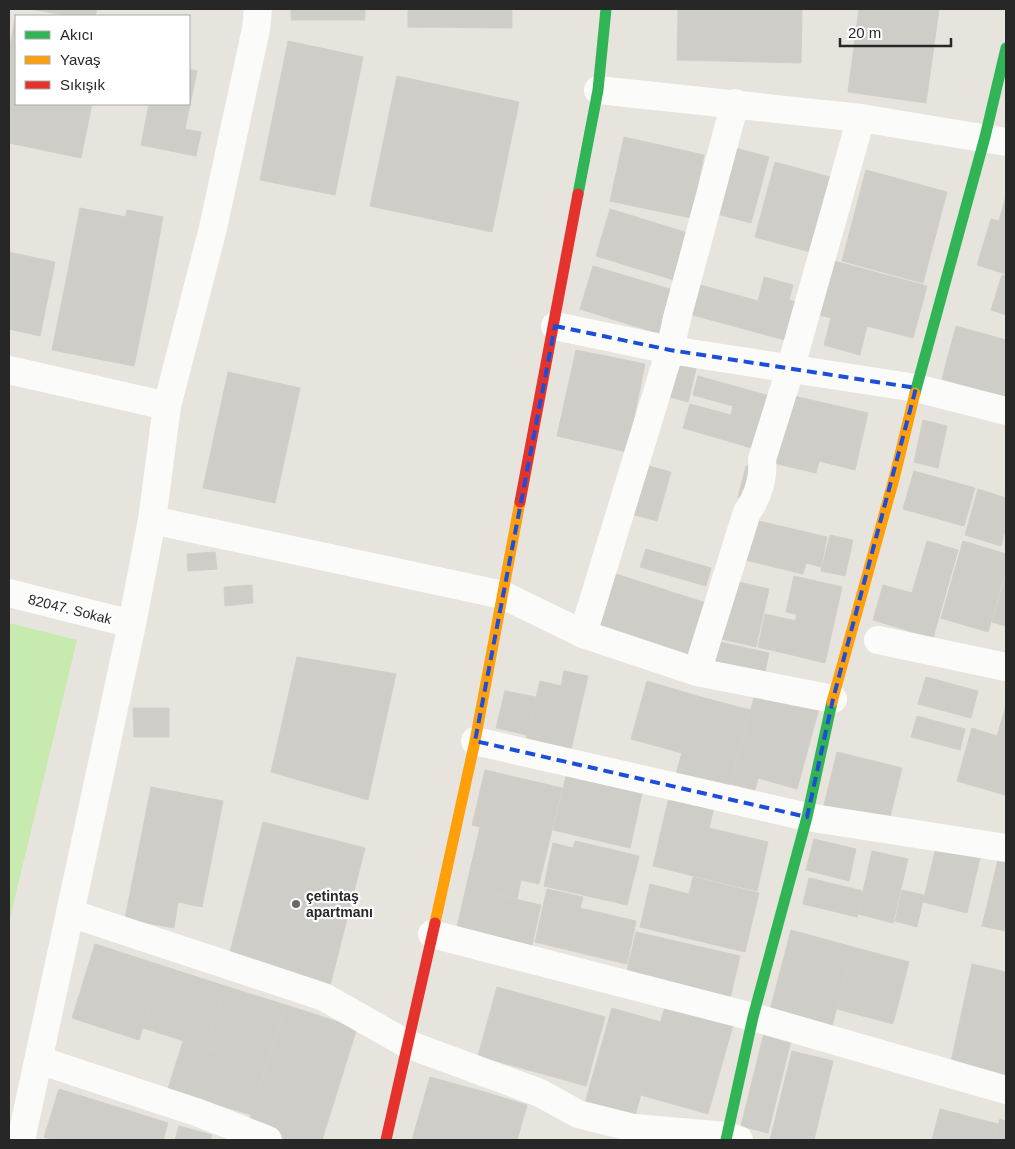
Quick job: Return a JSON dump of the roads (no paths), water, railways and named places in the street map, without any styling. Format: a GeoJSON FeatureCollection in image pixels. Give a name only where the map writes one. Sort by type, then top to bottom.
{"type":"FeatureCollection","features":[{"type":"Feature","properties":{"kind":"street"},"geometry":{"type":"LineString","coordinates":[[21,1140],[132,624],[152,520],[168,406],[212,228],[256,29],[258,9]]}},
{"type":"Feature","properties":{"kind":"street"},"geometry":{"type":"LineString","coordinates":[[386,1140],[475,741],[555,326],[598,90],[606,9]]}},
{"type":"Feature","properties":{"kind":"street"},"geometry":{"type":"LineString","coordinates":[[70,913],[324,997],[407,1044],[540,1093],[578,1114],[634,1128],[731,1139],[753,1017],[807,817],[833,699],[894,480],[916,388],[995,140],[1006,48]]}},
{"type":"Feature","properties":{"kind":"street"},"geometry":{"type":"LineString","coordinates":[[598,90],[735,103],[861,118],[995,140]]}},
{"type":"Feature","properties":{"kind":"street"},"geometry":{"type":"LineString","coordinates":[[583,634],[670,350],[735,103]]}},
{"type":"Feature","properties":{"kind":"street"},"geometry":{"type":"LineString","coordinates":[[697,672],[747,512],[754,502],[763,470],[762,459],[790,370],[861,118]]}},
{"type":"Feature","properties":{"kind":"street"},"geometry":{"type":"LineString","coordinates":[[555,326],[670,350],[916,388],[1006,411]]}},
{"type":"Feature","properties":{"kind":"street"},"geometry":{"type":"LineString","coordinates":[[9,370],[168,406]]}},
{"type":"Feature","properties":{"kind":"street"},"geometry":{"type":"LineString","coordinates":[[152,520],[503,595],[583,634],[697,672],[833,699]]}},
{"type":"Feature","properties":{"kind":"street","name":"82047. Sokak"},"geometry":{"type":"LineString","coordinates":[[9,593],[132,624]]}},
{"type":"Feature","properties":{"kind":"street"},"geometry":{"type":"LineString","coordinates":[[878,640],[1006,667]]}},
{"type":"Feature","properties":{"kind":"street"},"geometry":{"type":"LineString","coordinates":[[475,741],[807,817],[1006,848]]}},
{"type":"Feature","properties":{"kind":"street"},"geometry":{"type":"LineString","coordinates":[[432,934],[753,1017],[1006,1090]]}},
{"type":"Feature","properties":{"kind":"street"},"geometry":{"type":"LineString","coordinates":[[38,1060],[199,1113],[268,1140]]}},
{"type":"Feature","properties":{"kind":"place","name":"çetintaş apartmanı"},"geometry":{"type":"Point","coordinates":[296,904]}}]}
